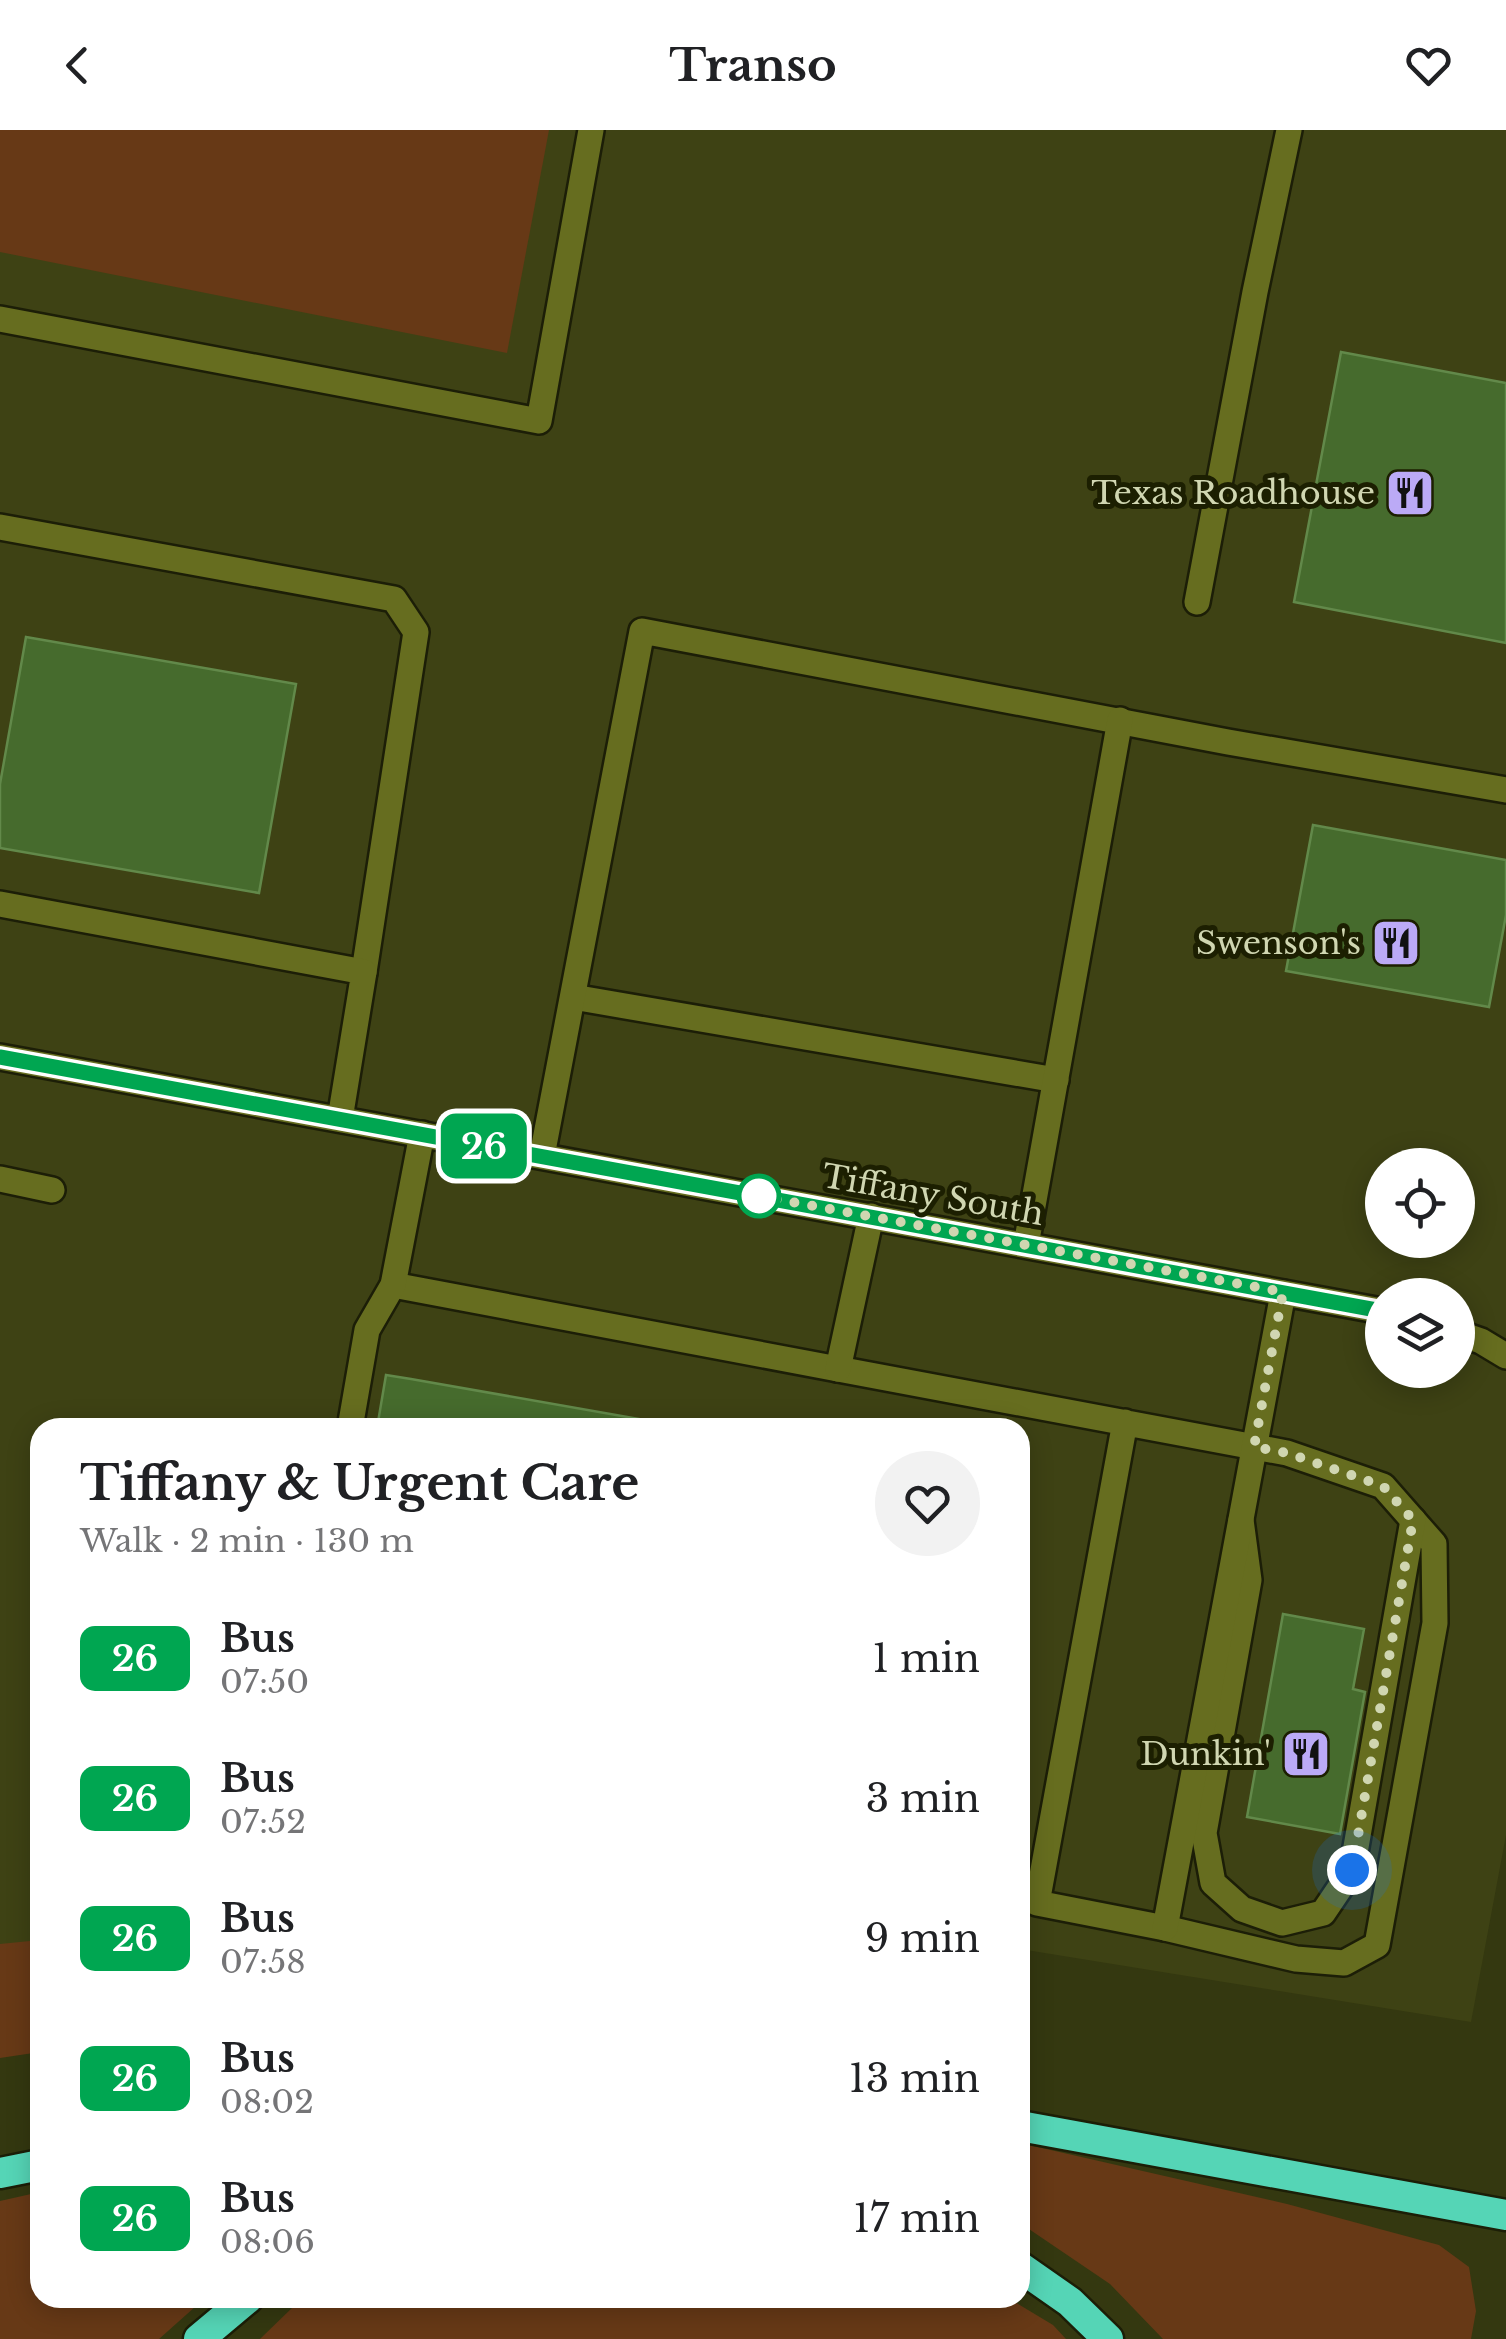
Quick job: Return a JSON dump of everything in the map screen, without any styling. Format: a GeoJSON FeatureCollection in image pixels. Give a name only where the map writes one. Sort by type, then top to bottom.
{"type":"FeatureCollection","features":[{"type":"Feature","properties":{"kind":"highway"},"geometry":{"type":"LineString","coordinates":[[1030,2128],[1506,2215]]}},
{"type":"Feature","properties":{"kind":"highway"},"geometry":{"type":"LineString","coordinates":[[0,2173],[30,2167]]}},
{"type":"Feature","properties":{"kind":"highway"},"geometry":{"type":"LineString","coordinates":[[1030,2274],[1070,2302],[1108,2339]]}},
{"type":"Feature","properties":{"kind":"highway"},"geometry":{"type":"LineString","coordinates":[[198,2339],[236,2308]]}},
{"type":"Feature","properties":{"kind":"street"},"geometry":{"type":"LineString","coordinates":[[0,319],[539,421],[591,130]]}},
{"type":"Feature","properties":{"kind":"street"},"geometry":{"type":"LineString","coordinates":[[1197,602],[1289,130]]}},
{"type":"Feature","properties":{"kind":"street"},"geometry":{"type":"LineString","coordinates":[[0,527],[394,598],[416,632],[340,1120]]}},
{"type":"Feature","properties":{"kind":"street"},"geometry":{"type":"LineString","coordinates":[[542,1156],[642,631],[1228,742],[1506,790]]}},
{"type":"Feature","properties":{"kind":"street"},"geometry":{"type":"LineString","coordinates":[[1026,1245],[1120,720]]}},
{"type":"Feature","properties":{"kind":"street"},"geometry":{"type":"LineString","coordinates":[[0,904],[364,972]]}},
{"type":"Feature","properties":{"kind":"street"},"geometry":{"type":"LineString","coordinates":[[573,997],[1056,1080]]}},
{"type":"Feature","properties":{"kind":"street","name":"Tiffany South"},"geometry":{"type":"LineString","coordinates":[[0,1057],[1365,1307]]}},
{"type":"Feature","properties":{"kind":"street"},"geometry":{"type":"LineString","coordinates":[[352,1418],[367,1330],[392,1285],[422,1134]]}},
{"type":"Feature","properties":{"kind":"street"},"geometry":{"type":"LineString","coordinates":[[0,1179],[52,1190]]}},
{"type":"Feature","properties":{"kind":"street"},"geometry":{"type":"LineString","coordinates":[[838,1369],[871,1216]]}},
{"type":"Feature","properties":{"kind":"street"},"geometry":{"type":"LineString","coordinates":[[392,1285],[1287,1453],[1383,1486],[1434,1544],[1435,1623],[1377,1945],[1344,1963],[1296,1959],[1030,1902]]}},
{"type":"Feature","properties":{"kind":"street"},"geometry":{"type":"LineString","coordinates":[[1164,1928],[1283,1292]]}},
{"type":"Feature","properties":{"kind":"street"},"geometry":{"type":"LineString","coordinates":[[1475,1339],[1506,1356]]}},
{"type":"Feature","properties":{"kind":"street"},"geometry":{"type":"LineString","coordinates":[[1030,1892],[1125,1422]]}},
{"type":"Feature","properties":{"kind":"street"},"geometry":{"type":"LineString","coordinates":[[1241,1520],[1249,1580],[1204,1833],[1214,1883],[1242,1909],[1282,1923],[1323,1914],[1352,1870],[1413,1520]]}},
{"type":"Feature","properties":{"kind":"shaded area"},"geometry":{"type":"Polygon","coordinates":[[[0,130],[1506,130],[1506,1835],[1471,2022],[1030,1951],[1030,1418],[30,1418],[30,1980],[0,1985],[0,130]]]}},
{"type":"Feature","properties":{"kind":"shaded area"},"geometry":{"type":"Polygon","coordinates":[[[0,130],[549,130],[507,353],[0,252],[0,130]]]}},
{"type":"Feature","properties":{"kind":"shaded area"},"geometry":{"type":"Polygon","coordinates":[[[30,1941],[30,2054],[0,2058],[0,1944],[30,1941]]]}},
{"type":"Feature","properties":{"kind":"shaded area"},"geometry":{"type":"Polygon","coordinates":[[[1030,2145],[1287,2204],[1439,2245],[1469,2267],[1476,2311],[1471,2339],[1163,2339],[1110,2284],[1030,2230],[1030,2145]]]}},
{"type":"Feature","properties":{"kind":"shaded area"},"geometry":{"type":"Polygon","coordinates":[[[30,2194],[30,2308],[194,2308],[159,2339],[0,2339],[0,2201],[30,2194]]]}},
{"type":"Feature","properties":{"kind":"shaded area"},"geometry":{"type":"Polygon","coordinates":[[[292,2308],[1025,2308],[1053,2325],[1066,2339],[260,2339],[292,2308]]]}},
{"type":"Feature","properties":{"kind":"building","name":"Texas Roadhouse"},"geometry":{"type":"Polygon","coordinates":[[[1341,352],[1506,383],[1506,643],[1294,602],[1341,352]]]}},
{"type":"Feature","properties":{"kind":"building"},"geometry":{"type":"Polygon","coordinates":[[[26,637],[296,684],[259,893],[0,848],[0,784],[26,637]]]}},
{"type":"Feature","properties":{"kind":"building","name":"Swenson's"},"geometry":{"type":"Polygon","coordinates":[[[1313,825],[1506,860],[1506,915],[1489,1007],[1286,971],[1313,825]]]}},
{"type":"Feature","properties":{"kind":"building"},"geometry":{"type":"Polygon","coordinates":[[[386,1375],[633,1418],[379,1418],[386,1375]]]}},
{"type":"Feature","properties":{"kind":"building","name":"Dunkin'"},"geometry":{"type":"Polygon","coordinates":[[[1283,1614],[1364,1629],[1353,1689],[1365,1692],[1340,1834],[1247,1817],[1283,1614]]]}},
{"type":"Feature","properties":{"kind":"bus line","name":"26"},"geometry":{"type":"LineString","coordinates":[[0,1057],[1365,1308]]}},
{"type":"Feature","properties":{"kind":"place","name":"Texas Roadhouse"},"geometry":{"type":"Point","coordinates":[1410,493]}},
{"type":"Feature","properties":{"kind":"place","name":"Swenson's"},"geometry":{"type":"Point","coordinates":[1396,943]}},
{"type":"Feature","properties":{"kind":"place","name":"Dunkin'"},"geometry":{"type":"Point","coordinates":[1306,1754]}},
{"type":"Feature","properties":{"kind":"route"},"geometry":{"type":"LineString","coordinates":[[759,1196],[1283,1292],[1254,1447],[1287,1453],[1383,1486],[1413,1520],[1352,1870]]}}]}
